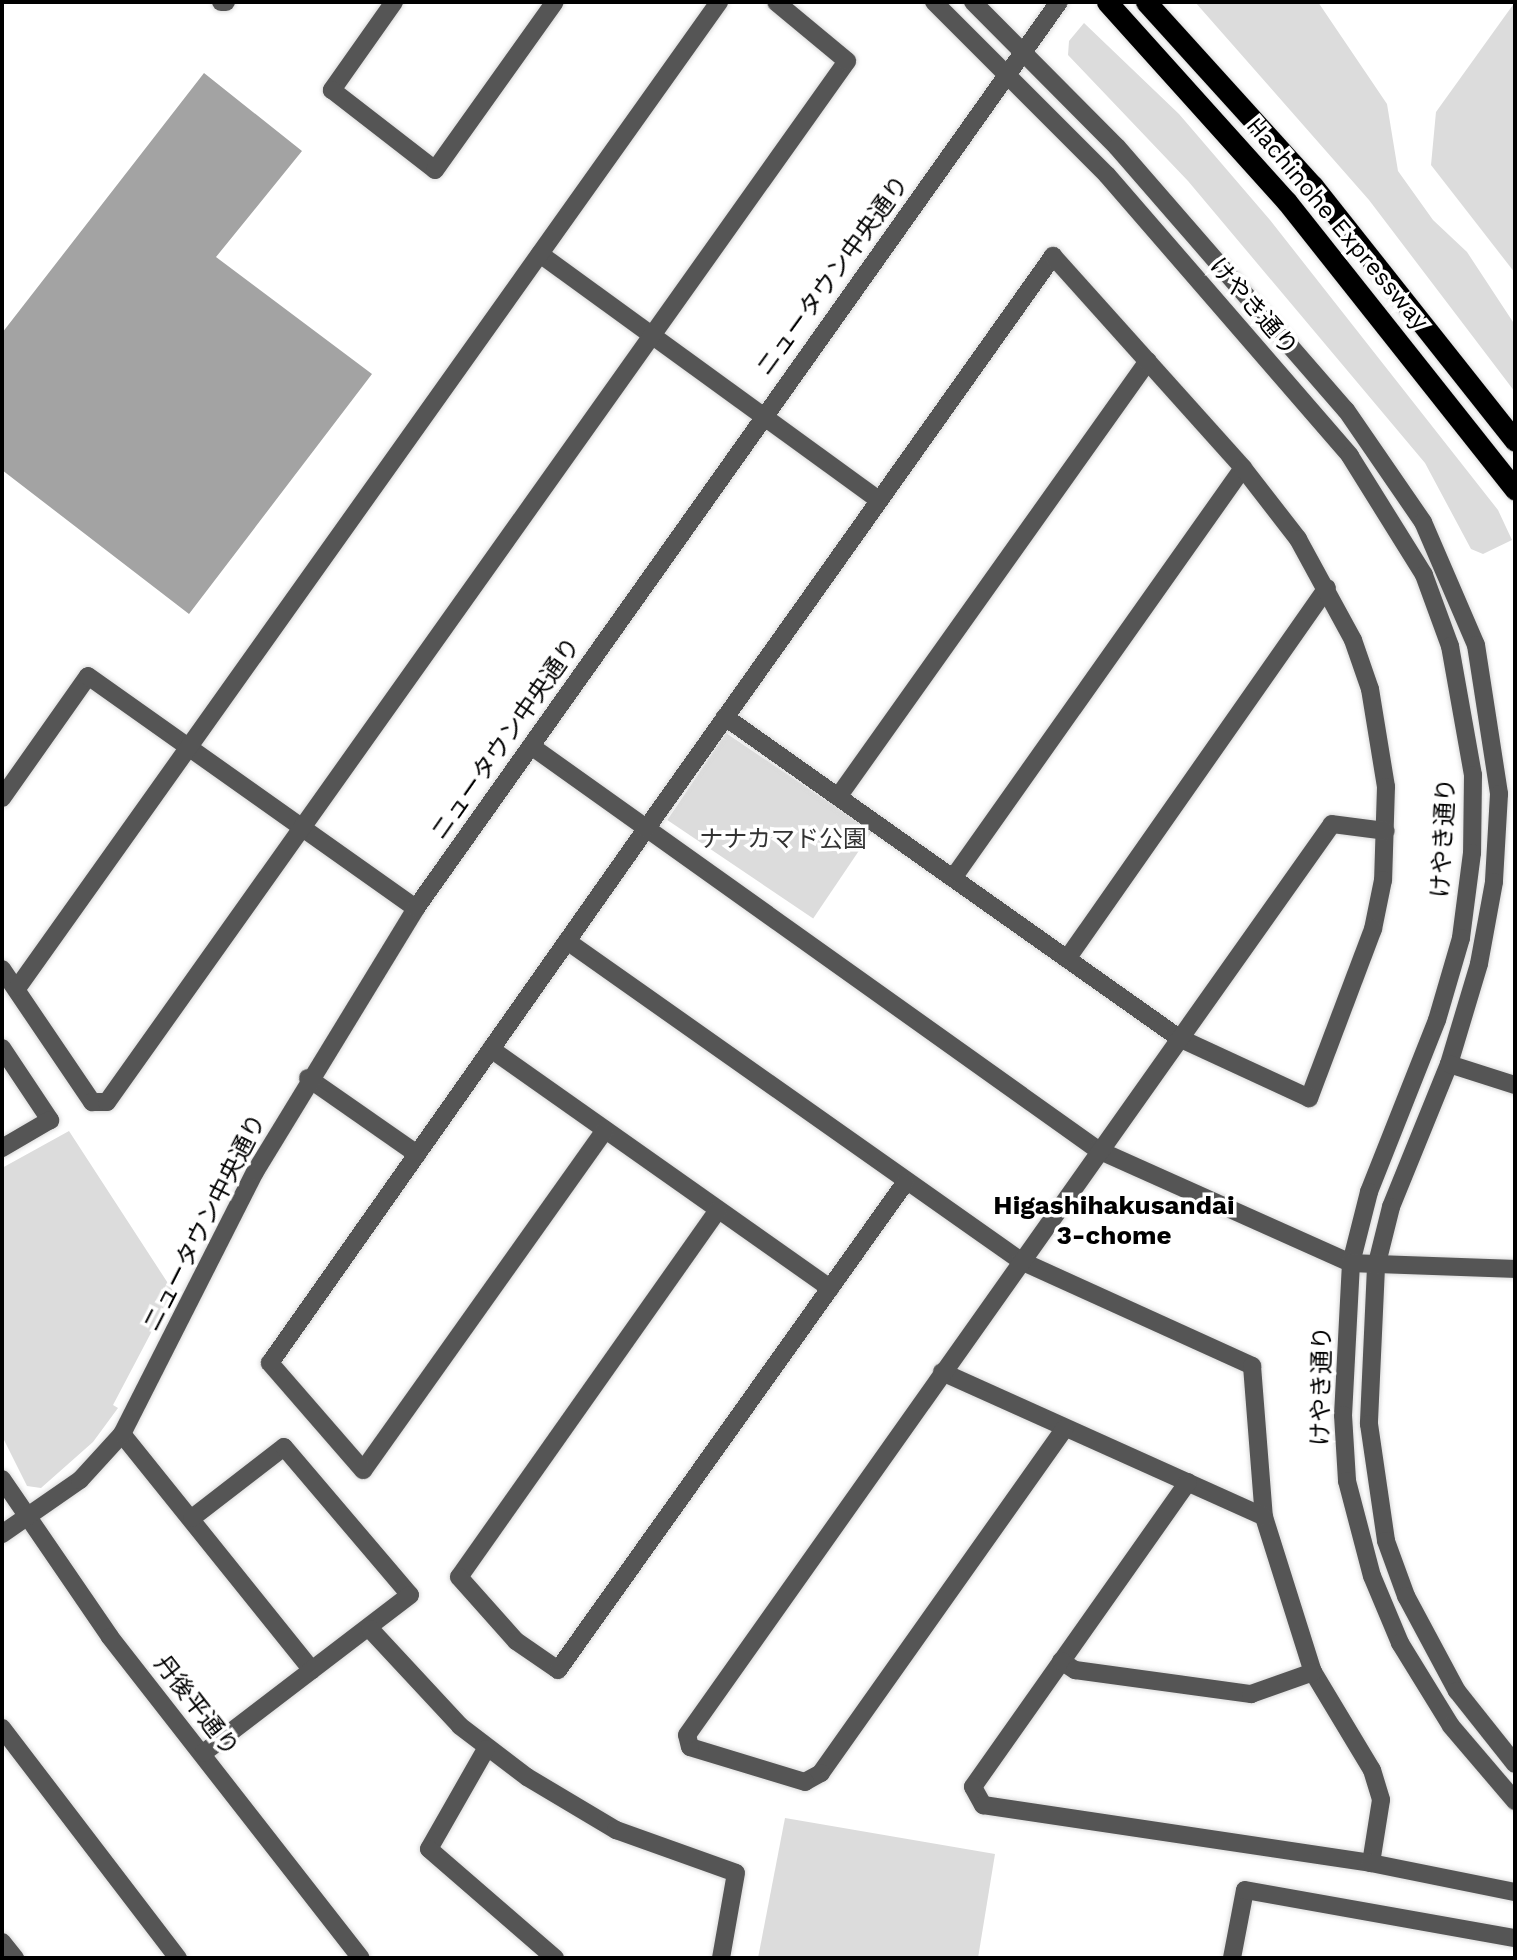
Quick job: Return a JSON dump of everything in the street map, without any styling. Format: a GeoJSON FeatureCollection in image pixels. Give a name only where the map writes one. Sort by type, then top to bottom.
{"type":"FeatureCollection","features":[{"type":"Feature","properties":{"kind":"highway","name":"Hachinohe Expressway"},"geometry":{"type":"LineString","coordinates":[[1107,2],[1287,202],[1515,489]]}},
{"type":"Feature","properties":{"kind":"highway","name":"Hachinohe Expressway"},"geometry":{"type":"LineString","coordinates":[[1146,2],[1313,186],[1515,441]]}},
{"type":"Feature","properties":{"kind":"street"},"geometry":{"type":"LineString","coordinates":[[221,2],[226,2]]}},
{"type":"Feature","properties":{"kind":"street"},"geometry":{"type":"LineString","coordinates":[[394,2],[332,90],[435,170],[555,2]]}},
{"type":"Feature","properties":{"kind":"street"},"geometry":{"type":"LineString","coordinates":[[18,986],[719,2]]}},
{"type":"Feature","properties":{"kind":"street"},"geometry":{"type":"LineString","coordinates":[[2,969],[18,986],[92,1102],[107,1102],[846,61],[776,2]]}},
{"type":"Feature","properties":{"kind":"street","name":"けやき通り"},"geometry":{"type":"LineString","coordinates":[[934,2],[1009,72],[1107,175],[1350,456],[1424,575],[1450,646],[1473,775],[1461,939],[1437,1020],[1369,1192],[1351,1264],[1347,1481],[1373,1576],[1430,1694],[1515,1801]]}},
{"type":"Feature","properties":{"kind":"street","name":"けやき通り"},"geometry":{"type":"LineString","coordinates":[[973,2],[1117,147],[1346,410],[1423,522],[1452,579],[1489,706],[1499,794],[1494,882],[1479,964],[1449,1064],[1391,1207],[1376,1266],[1369,1424],[1386,1541],[1426,1639],[1457,1691],[1515,1764]]}},
{"type":"Feature","properties":{"kind":"street","name":"ニュータウン中央通り"},"geometry":{"type":"LineString","coordinates":[[2,1534],[27,1520],[80,1480],[122,1434],[308,1079],[416,908],[1059,2]]}},
{"type":"Feature","properties":{"kind":"street"},"geometry":{"type":"LineString","coordinates":[[540,254],[648,339],[878,500]]}},
{"type":"Feature","properties":{"kind":"street"},"geometry":{"type":"LineString","coordinates":[[605,1130],[363,1470],[270,1363],[567,940],[878,500],[1053,256],[1243,468],[1327,588],[1370,689],[1386,787],[1386,831],[1373,929],[1309,1098],[1179,1038],[725,717]]}},
{"type":"Feature","properties":{"kind":"street"},"geometry":{"type":"LineString","coordinates":[[838,797],[1148,361]]}},
{"type":"Feature","properties":{"kind":"street"},"geometry":{"type":"LineString","coordinates":[[953,878],[1243,468]]}},
{"type":"Feature","properties":{"kind":"street"},"geometry":{"type":"LineString","coordinates":[[1067,959],[1327,588]]}},
{"type":"Feature","properties":{"kind":"street"},"geometry":{"type":"LineString","coordinates":[[2,798],[88,676],[190,745],[416,908]]}},
{"type":"Feature","properties":{"kind":"street"},"geometry":{"type":"LineString","coordinates":[[531,747],[1098,1150],[1351,1264],[1515,1269]]}},
{"type":"Feature","properties":{"kind":"street"},"geometry":{"type":"LineString","coordinates":[[1065,1428],[821,1773],[805,1782],[690,1747],[687,1735],[1098,1150],[1332,824],[1386,831]]}},
{"type":"Feature","properties":{"kind":"street"},"geometry":{"type":"LineString","coordinates":[[567,940],[905,1183],[1021,1261],[1251,1366],[1264,1517],[1312,1672],[1372,1770],[1381,1800],[1371,1863]]}},
{"type":"Feature","properties":{"kind":"street"},"geometry":{"type":"LineString","coordinates":[[2,1048],[50,1120],[2,1148]]}},
{"type":"Feature","properties":{"kind":"street"},"geometry":{"type":"LineString","coordinates":[[491,1049],[830,1289]]}},
{"type":"Feature","properties":{"kind":"street"},"geometry":{"type":"LineString","coordinates":[[1449,1064],[1515,1085]]}},
{"type":"Feature","properties":{"kind":"street"},"geometry":{"type":"LineString","coordinates":[[308,1079],[417,1154]]}},
{"type":"Feature","properties":{"kind":"street"},"geometry":{"type":"LineString","coordinates":[[718,1210],[459,1577],[516,1641],[558,1670],[905,1183]]}},
{"type":"Feature","properties":{"kind":"street"},"geometry":{"type":"LineString","coordinates":[[942,1372],[1264,1517]]}},
{"type":"Feature","properties":{"kind":"street"},"geometry":{"type":"LineString","coordinates":[[122,1434],[312,1670]]}},
{"type":"Feature","properties":{"kind":"street"},"geometry":{"type":"LineString","coordinates":[[192,1518],[284,1447],[411,1595],[370,1629],[203,1753]]}},
{"type":"Feature","properties":{"kind":"street","name":"丹後平通り"},"geometry":{"type":"LineString","coordinates":[[2,1479],[27,1520],[361,1958]]}},
{"type":"Feature","properties":{"kind":"street"},"geometry":{"type":"LineString","coordinates":[[1188,1482],[973,1787],[983,1805],[1371,1863],[1515,1892]]}},
{"type":"Feature","properties":{"kind":"street"},"geometry":{"type":"LineString","coordinates":[[370,1629],[486,1749],[616,1830],[736,1873],[721,1958]]}},
{"type":"Feature","properties":{"kind":"street"},"geometry":{"type":"LineString","coordinates":[[1061,1661],[1075,1670],[1251,1694],[1312,1672]]}},
{"type":"Feature","properties":{"kind":"street"},"geometry":{"type":"LineString","coordinates":[[2,1728],[178,1958]]}},
{"type":"Feature","properties":{"kind":"street"},"geometry":{"type":"LineString","coordinates":[[486,1749],[429,1849],[555,1958]]}},
{"type":"Feature","properties":{"kind":"street"},"geometry":{"type":"LineString","coordinates":[[1232,1958],[1245,1890],[1515,1938]]}},
{"type":"Feature","properties":{"kind":"street"},"geometry":{"type":"LineString","coordinates":[[2,1942],[15,1958]]}},
{"type":"Feature","properties":{"kind":"green space"},"geometry":{"type":"Polygon","coordinates":[[[1195,2],[1318,2],[1387,104],[1398,171],[1433,220],[1467,252],[1515,325],[1515,392],[1369,200],[1195,2]]]}},
{"type":"Feature","properties":{"kind":"green space"},"geometry":{"type":"Polygon","coordinates":[[[1515,2],[1515,273],[1431,165],[1436,112],[1515,2]]]}},
{"type":"Feature","properties":{"kind":"green space"},"geometry":{"type":"Polygon","coordinates":[[[1084,23],[1179,114],[1270,220],[1498,510],[1512,540],[1483,554],[1471,549],[1425,463],[1188,181],[1068,55],[1069,41],[1084,23]]]}},
{"type":"Feature","properties":{"kind":"green space","name":"ナナカマド公園"},"geometry":{"type":"Polygon","coordinates":[[[726,733],[872,831],[813,918],[667,820],[726,733]]]}},
{"type":"Feature","properties":{"kind":"green space"},"geometry":{"type":"Polygon","coordinates":[[[69,1131],[173,1291],[113,1405],[118,1408],[93,1442],[41,1488],[27,1486],[2,1436],[2,1168],[69,1131]]]}},
{"type":"Feature","properties":{"kind":"green space"},"geometry":{"type":"Polygon","coordinates":[[[785,1818],[995,1854],[978,1958],[758,1958],[785,1818]]]}},
{"type":"Feature","properties":{"kind":"shaded area"},"geometry":{"type":"Polygon","coordinates":[[[204,73],[302,151],[216,257],[372,374],[189,614],[2,470],[2,333],[204,73]]]}},
{"type":"Feature","properties":{"kind":"district","name":"Higashihakusandai 3-chome"},"geometry":{"type":"Point","coordinates":[1114,1221]}}]}
